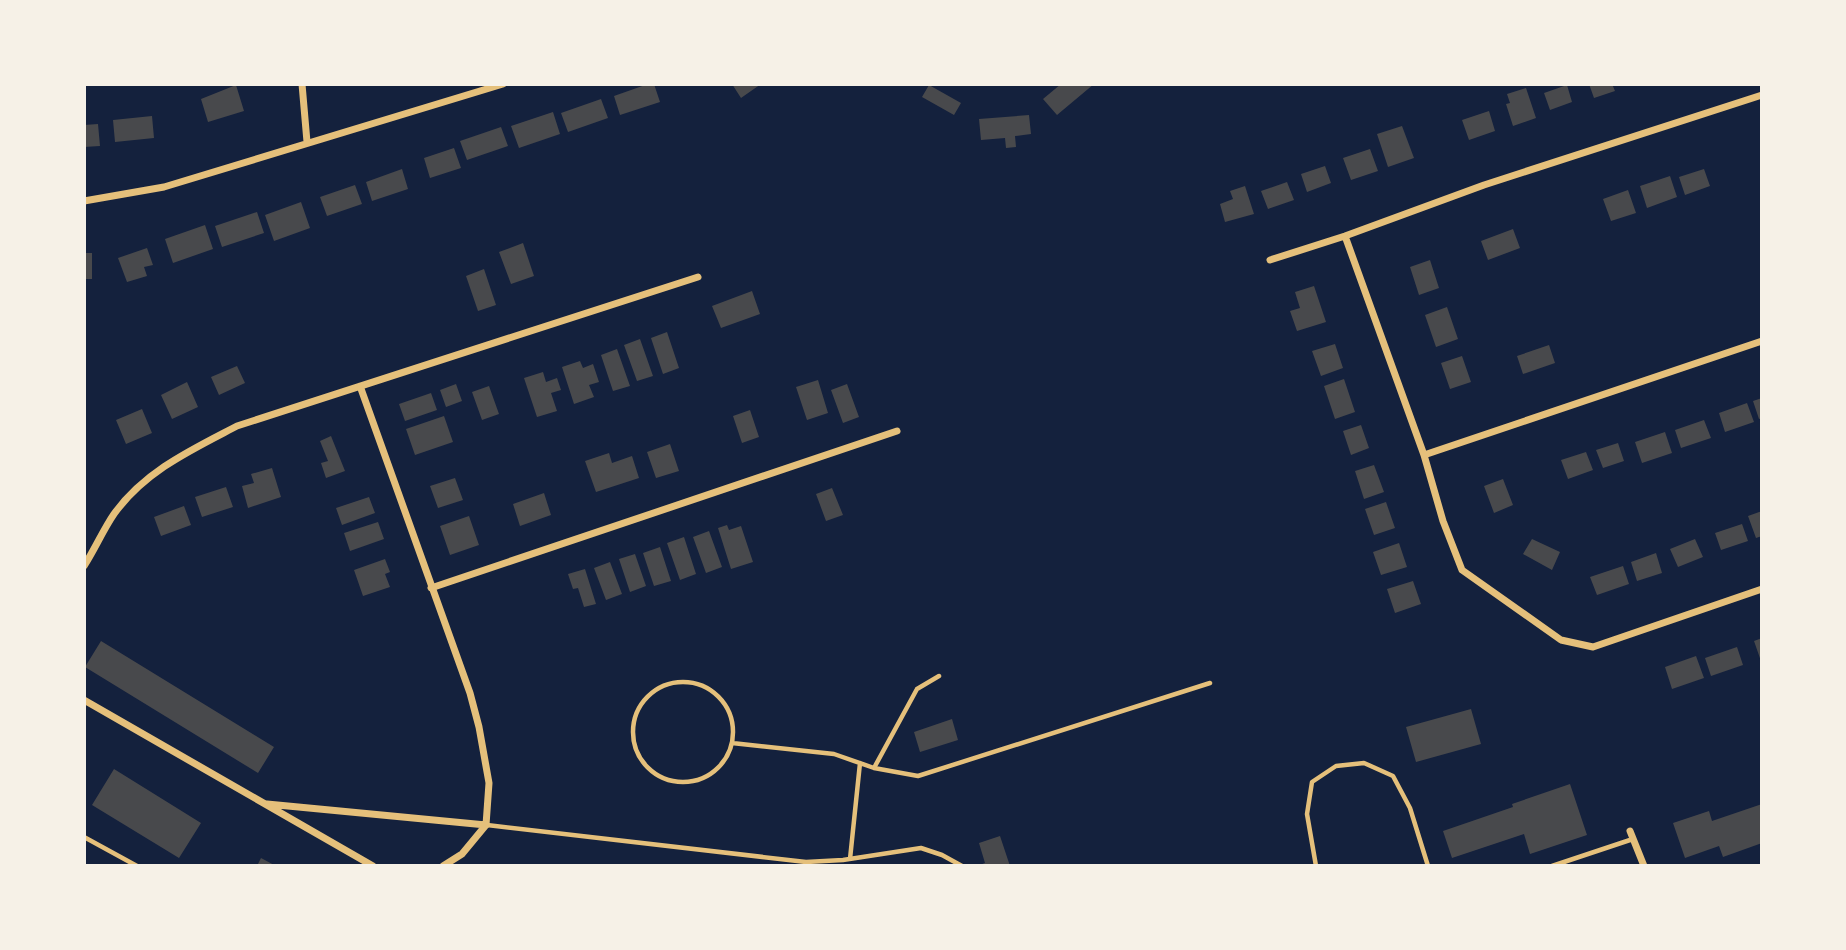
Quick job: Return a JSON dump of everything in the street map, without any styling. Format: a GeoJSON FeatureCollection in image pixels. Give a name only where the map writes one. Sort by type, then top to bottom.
{"type":"FeatureCollection","features":[{"type":"Feature","properties":{"kind":"street"},"geometry":{"type":"LineString","coordinates":[[302,84],[307,142]]}},
{"type":"Feature","properties":{"kind":"street"},"geometry":{"type":"LineString","coordinates":[[84,201],[164,187],[503,84]]}},
{"type":"Feature","properties":{"kind":"street"},"geometry":{"type":"LineString","coordinates":[[1270,260],[1345,236],[1484,185],[1762,95]]}},
{"type":"Feature","properties":{"kind":"street"},"geometry":{"type":"LineString","coordinates":[[1345,236],[1462,570],[1561,640],[1593,646],[1762,589]]}},
{"type":"Feature","properties":{"kind":"street"},"geometry":{"type":"LineString","coordinates":[[84,566],[114,514],[139,484],[175,458],[237,426],[698,277]]}},
{"type":"Feature","properties":{"kind":"street"},"geometry":{"type":"LineString","coordinates":[[1423,455],[1762,341]]}},
{"type":"Feature","properties":{"kind":"street"},"geometry":{"type":"LineString","coordinates":[[360,386],[470,693],[489,783],[486,825],[462,854],[443,866]]}},
{"type":"Feature","properties":{"kind":"street"},"geometry":{"type":"LineString","coordinates":[[431,588],[897,431]]}},
{"type":"Feature","properties":{"kind":"street"},"geometry":{"type":"LineString","coordinates":[[84,700],[373,866]]}},
{"type":"Feature","properties":{"kind":"street"},"geometry":{"type":"LineString","coordinates":[[263,803],[486,825]]}},
{"type":"Feature","properties":{"kind":"street"},"geometry":{"type":"LineString","coordinates":[[1632,835],[1644,866]]}},
{"type":"Feature","properties":{"kind":"lane"},"geometry":{"type":"LineString","coordinates":[[874,768],[917,689],[939,676]]}},
{"type":"Feature","properties":{"kind":"lane"},"geometry":{"type":"LineString","coordinates":[[677,682],[692,683],[707,688],[724,705],[733,727],[732,743],[727,757],[717,769],[704,778],[673,782],[652,772],[637,754],[633,740],[633,724],[638,709],[648,696],[661,687],[677,682]]}},
{"type":"Feature","properties":{"kind":"lane"},"geometry":{"type":"LineString","coordinates":[[732,743],[834,754],[874,768],[918,776],[1210,683]]}},
{"type":"Feature","properties":{"kind":"lane"},"geometry":{"type":"LineString","coordinates":[[850,859],[860,763]]}},
{"type":"Feature","properties":{"kind":"lane"},"geometry":{"type":"LineString","coordinates":[[1316,866],[1307,814],[1312,782],[1336,766],[1364,763],[1394,776],[1410,808],[1428,866]]}},
{"type":"Feature","properties":{"kind":"lane"},"geometry":{"type":"LineString","coordinates":[[486,825],[806,862],[850,859],[921,848],[962,866]]}},
{"type":"Feature","properties":{"kind":"lane"},"geometry":{"type":"LineString","coordinates":[[1552,866],[1632,835]]}},
{"type":"Feature","properties":{"kind":"lane"},"geometry":{"type":"LineString","coordinates":[[84,836],[137,866]]}},
{"type":"Feature","properties":{"kind":"building"},"geometry":{"type":"Polygon","coordinates":[[[654,84],[660,102],[620,115],[614,96],[654,84]]]}},
{"type":"Feature","properties":{"kind":"building"},"geometry":{"type":"Polygon","coordinates":[[[732,84],[761,84],[741,98],[732,84]]]}},
{"type":"Feature","properties":{"kind":"building"},"geometry":{"type":"Polygon","coordinates":[[[1061,84],[1094,84],[1057,115],[1043,99],[1061,84]]]}},
{"type":"Feature","properties":{"kind":"building"},"geometry":{"type":"Polygon","coordinates":[[[1589,84],[1612,84],[1615,91],[1594,98],[1589,84]]]}},
{"type":"Feature","properties":{"kind":"building"},"geometry":{"type":"Polygon","coordinates":[[[236,85],[244,111],[208,122],[201,99],[236,85]]]}},
{"type":"Feature","properties":{"kind":"building"},"geometry":{"type":"Polygon","coordinates":[[[929,85],[961,103],[954,115],[922,97],[929,85]]]}},
{"type":"Feature","properties":{"kind":"building"},"geometry":{"type":"Polygon","coordinates":[[[1567,85],[1572,102],[1550,110],[1544,93],[1567,85]]]}},
{"type":"Feature","properties":{"kind":"building"},"geometry":{"type":"Polygon","coordinates":[[[1526,88],[1536,118],[1513,126],[1506,104],[1510,103],[1507,94],[1526,88]]]}},
{"type":"Feature","properties":{"kind":"building"},"geometry":{"type":"Polygon","coordinates":[[[601,99],[608,118],[568,132],[561,113],[601,99]]]}},
{"type":"Feature","properties":{"kind":"building"},"geometry":{"type":"Polygon","coordinates":[[[1489,111],[1495,131],[1469,140],[1462,120],[1489,111]]]}},
{"type":"Feature","properties":{"kind":"building"},"geometry":{"type":"Polygon","coordinates":[[[553,112],[560,134],[519,148],[511,126],[553,112]]]}},
{"type":"Feature","properties":{"kind":"building"},"geometry":{"type":"Polygon","coordinates":[[[1029,115],[1031,134],[1015,136],[1016,147],[1006,148],[1005,138],[981,140],[979,119],[1029,115]]]}},
{"type":"Feature","properties":{"kind":"building"},"geometry":{"type":"Polygon","coordinates":[[[152,116],[154,138],[115,142],[113,120],[152,116]]]}},
{"type":"Feature","properties":{"kind":"building"},"geometry":{"type":"Polygon","coordinates":[[[98,124],[100,146],[84,147],[84,125],[98,124]]]}},
{"type":"Feature","properties":{"kind":"building"},"geometry":{"type":"Polygon","coordinates":[[[1402,126],[1414,158],[1388,167],[1377,134],[1402,126]]]}},
{"type":"Feature","properties":{"kind":"building"},"geometry":{"type":"Polygon","coordinates":[[[501,127],[508,146],[467,160],[460,141],[501,127]]]}},
{"type":"Feature","properties":{"kind":"building"},"geometry":{"type":"Polygon","coordinates":[[[454,148],[461,168],[430,178],[424,158],[454,148]]]}},
{"type":"Feature","properties":{"kind":"building"},"geometry":{"type":"Polygon","coordinates":[[[1370,149],[1378,171],[1351,180],[1343,158],[1370,149]]]}},
{"type":"Feature","properties":{"kind":"building"},"geometry":{"type":"Polygon","coordinates":[[[1325,166],[1331,183],[1307,192],[1301,174],[1325,166]]]}},
{"type":"Feature","properties":{"kind":"building"},"geometry":{"type":"Polygon","coordinates":[[[402,169],[408,189],[372,201],[366,182],[402,169]]]}},
{"type":"Feature","properties":{"kind":"building"},"geometry":{"type":"Polygon","coordinates":[[[1704,169],[1710,186],[1685,195],[1679,177],[1704,169]]]}},
{"type":"Feature","properties":{"kind":"building"},"geometry":{"type":"Polygon","coordinates":[[[1670,176],[1677,197],[1647,208],[1640,186],[1670,176]]]}},
{"type":"Feature","properties":{"kind":"building"},"geometry":{"type":"Polygon","coordinates":[[[1287,182],[1294,200],[1268,209],[1261,191],[1287,182]]]}},
{"type":"Feature","properties":{"kind":"building"},"geometry":{"type":"Polygon","coordinates":[[[355,185],[362,204],[327,216],[320,197],[355,185]]]}},
{"type":"Feature","properties":{"kind":"building"},"geometry":{"type":"Polygon","coordinates":[[[1245,186],[1254,214],[1225,222],[1220,204],[1233,199],[1230,191],[1245,186]]]}},
{"type":"Feature","properties":{"kind":"building"},"geometry":{"type":"Polygon","coordinates":[[[1628,190],[1636,213],[1611,221],[1603,199],[1628,190]]]}},
{"type":"Feature","properties":{"kind":"building"},"geometry":{"type":"Polygon","coordinates":[[[301,202],[310,228],[274,241],[265,215],[301,202]]]}},
{"type":"Feature","properties":{"kind":"building"},"geometry":{"type":"Polygon","coordinates":[[[257,212],[264,233],[222,247],[215,226],[257,212]]]}},
{"type":"Feature","properties":{"kind":"building"},"geometry":{"type":"Polygon","coordinates":[[[205,225],[213,249],[173,263],[165,239],[205,225]]]}},
{"type":"Feature","properties":{"kind":"building"},"geometry":{"type":"Polygon","coordinates":[[[1513,229],[1520,248],[1488,260],[1481,241],[1513,229]]]}},
{"type":"Feature","properties":{"kind":"building"},"geometry":{"type":"Polygon","coordinates":[[[523,243],[534,276],[511,284],[499,252],[523,243]]]}},
{"type":"Feature","properties":{"kind":"building"},"geometry":{"type":"Polygon","coordinates":[[[147,248],[153,265],[144,267],[147,276],[127,282],[118,258],[147,248]]]}},
{"type":"Feature","properties":{"kind":"building"},"geometry":{"type":"Polygon","coordinates":[[[84,253],[92,253],[92,279],[84,279],[84,253]]]}},
{"type":"Feature","properties":{"kind":"building"},"geometry":{"type":"Polygon","coordinates":[[[1430,260],[1439,288],[1419,295],[1410,267],[1430,260]]]}},
{"type":"Feature","properties":{"kind":"building"},"geometry":{"type":"Polygon","coordinates":[[[484,269],[496,305],[478,311],[466,276],[484,269]]]}},
{"type":"Feature","properties":{"kind":"building"},"geometry":{"type":"Polygon","coordinates":[[[1314,286],[1326,322],[1297,331],[1290,311],[1300,308],[1295,292],[1314,286]]]}},
{"type":"Feature","properties":{"kind":"building"},"geometry":{"type":"Polygon","coordinates":[[[752,291],[760,314],[721,328],[712,306],[752,291]]]}},
{"type":"Feature","properties":{"kind":"building"},"geometry":{"type":"Polygon","coordinates":[[[1447,307],[1458,339],[1436,347],[1425,315],[1447,307]]]}},
{"type":"Feature","properties":{"kind":"building"},"geometry":{"type":"Polygon","coordinates":[[[667,332],[679,368],[663,374],[651,338],[667,332]]]}},
{"type":"Feature","properties":{"kind":"building"},"geometry":{"type":"Polygon","coordinates":[[[640,339],[653,376],[637,381],[624,345],[640,339]]]}},
{"type":"Feature","properties":{"kind":"building"},"geometry":{"type":"Polygon","coordinates":[[[1335,344],[1343,368],[1321,376],[1312,351],[1335,344]]]}},
{"type":"Feature","properties":{"kind":"building"},"geometry":{"type":"Polygon","coordinates":[[[1549,345],[1555,363],[1523,374],[1517,356],[1549,345]]]}},
{"type":"Feature","properties":{"kind":"building"},"geometry":{"type":"Polygon","coordinates":[[[617,349],[630,386],[613,391],[601,355],[617,349]]]}},
{"type":"Feature","properties":{"kind":"building"},"geometry":{"type":"Polygon","coordinates":[[[1462,356],[1471,382],[1450,389],[1441,363],[1462,356]]]}},
{"type":"Feature","properties":{"kind":"building"},"geometry":{"type":"Polygon","coordinates":[[[580,361],[583,368],[593,364],[599,382],[589,385],[594,397],[574,404],[562,367],[580,361]]]}},
{"type":"Feature","properties":{"kind":"building"},"geometry":{"type":"Polygon","coordinates":[[[237,366],[245,383],[219,395],[211,377],[237,366]]]}},
{"type":"Feature","properties":{"kind":"building"},"geometry":{"type":"Polygon","coordinates":[[[543,372],[546,382],[557,378],[561,390],[551,393],[557,411],[537,417],[524,378],[543,372]]]}},
{"type":"Feature","properties":{"kind":"building"},"geometry":{"type":"Polygon","coordinates":[[[1344,379],[1355,412],[1335,419],[1324,386],[1344,379]]]}},
{"type":"Feature","properties":{"kind":"building"},"geometry":{"type":"Polygon","coordinates":[[[818,380],[828,413],[807,420],[796,387],[818,380]]]}},
{"type":"Feature","properties":{"kind":"building"},"geometry":{"type":"Polygon","coordinates":[[[187,382],[198,407],[172,419],[161,395],[187,382]]]}},
{"type":"Feature","properties":{"kind":"building"},"geometry":{"type":"Polygon","coordinates":[[[456,384],[462,401],[446,407],[440,390],[456,384]]]}},
{"type":"Feature","properties":{"kind":"building"},"geometry":{"type":"Polygon","coordinates":[[[847,384],[859,417],[843,423],[831,390],[847,384]]]}},
{"type":"Feature","properties":{"kind":"building"},"geometry":{"type":"Polygon","coordinates":[[[489,386],[499,414],[482,420],[472,392],[489,386]]]}},
{"type":"Feature","properties":{"kind":"building"},"geometry":{"type":"Polygon","coordinates":[[[431,393],[437,410],[405,421],[399,404],[431,393]]]}},
{"type":"Feature","properties":{"kind":"building"},"geometry":{"type":"Polygon","coordinates":[[[1762,398],[1762,418],[1759,419],[1753,401],[1762,398]]]}},
{"type":"Feature","properties":{"kind":"building"},"geometry":{"type":"Polygon","coordinates":[[[1747,403],[1754,422],[1725,432],[1719,413],[1747,403]]]}},
{"type":"Feature","properties":{"kind":"building"},"geometry":{"type":"Polygon","coordinates":[[[142,409],[152,433],[126,444],[116,420],[142,409]]]}},
{"type":"Feature","properties":{"kind":"building"},"geometry":{"type":"Polygon","coordinates":[[[750,410],[759,437],[742,443],[733,416],[750,410]]]}},
{"type":"Feature","properties":{"kind":"building"},"geometry":{"type":"Polygon","coordinates":[[[444,416],[453,442],[415,455],[406,429],[444,416]]]}},
{"type":"Feature","properties":{"kind":"building"},"geometry":{"type":"Polygon","coordinates":[[[1704,420],[1711,438],[1681,448],[1675,430],[1704,420]]]}},
{"type":"Feature","properties":{"kind":"building"},"geometry":{"type":"Polygon","coordinates":[[[1361,425],[1369,448],[1351,455],[1343,431],[1361,425]]]}},
{"type":"Feature","properties":{"kind":"building"},"geometry":{"type":"Polygon","coordinates":[[[1665,432],[1672,453],[1642,463],[1635,442],[1665,432]]]}},
{"type":"Feature","properties":{"kind":"building"},"geometry":{"type":"Polygon","coordinates":[[[331,436],[345,471],[326,478],[321,463],[328,461],[320,441],[331,436]]]}},
{"type":"Feature","properties":{"kind":"building"},"geometry":{"type":"Polygon","coordinates":[[[1618,443],[1624,461],[1603,468],[1596,450],[1618,443]]]}},
{"type":"Feature","properties":{"kind":"building"},"geometry":{"type":"Polygon","coordinates":[[[670,444],[679,471],[656,478],[647,452],[670,444]]]}},
{"type":"Feature","properties":{"kind":"building"},"geometry":{"type":"Polygon","coordinates":[[[1586,452],[1593,470],[1568,479],[1561,460],[1586,452]]]}},
{"type":"Feature","properties":{"kind":"building"},"geometry":{"type":"Polygon","coordinates":[[[609,453],[612,463],[632,456],[639,478],[596,492],[585,461],[609,453]]]}},
{"type":"Feature","properties":{"kind":"building"},"geometry":{"type":"Polygon","coordinates":[[[1374,465],[1384,492],[1364,499],[1355,471],[1374,465]]]}},
{"type":"Feature","properties":{"kind":"building"},"geometry":{"type":"Polygon","coordinates":[[[272,468],[281,497],[248,508],[242,486],[254,483],[251,474],[272,468]]]}},
{"type":"Feature","properties":{"kind":"building"},"geometry":{"type":"Polygon","coordinates":[[[455,478],[463,500],[438,508],[430,486],[455,478]]]}},
{"type":"Feature","properties":{"kind":"building"},"geometry":{"type":"Polygon","coordinates":[[[1503,479],[1513,505],[1494,513],[1484,486],[1503,479]]]}},
{"type":"Feature","properties":{"kind":"building"},"geometry":{"type":"Polygon","coordinates":[[[226,487],[233,507],[202,517],[195,497],[226,487]]]}},
{"type":"Feature","properties":{"kind":"building"},"geometry":{"type":"Polygon","coordinates":[[[832,488],[843,515],[826,521],[816,494],[832,488]]]}},
{"type":"Feature","properties":{"kind":"building"},"geometry":{"type":"Polygon","coordinates":[[[544,493],[551,515],[520,526],[513,504],[544,493]]]}},
{"type":"Feature","properties":{"kind":"building"},"geometry":{"type":"Polygon","coordinates":[[[369,497],[375,513],[342,525],[336,508],[369,497]]]}},
{"type":"Feature","properties":{"kind":"building"},"geometry":{"type":"Polygon","coordinates":[[[1386,502],[1395,528],[1374,535],[1365,509],[1386,502]]]}},
{"type":"Feature","properties":{"kind":"building"},"geometry":{"type":"Polygon","coordinates":[[[184,506],[191,525],[161,536],[154,517],[184,506]]]}},
{"type":"Feature","properties":{"kind":"building"},"geometry":{"type":"Polygon","coordinates":[[[1762,511],[1762,536],[1756,538],[1748,516],[1762,511]]]}},
{"type":"Feature","properties":{"kind":"building"},"geometry":{"type":"Polygon","coordinates":[[[469,516],[479,545],[450,555],[440,526],[469,516]]]}},
{"type":"Feature","properties":{"kind":"building"},"geometry":{"type":"Polygon","coordinates":[[[378,522],[384,539],[350,551],[344,533],[378,522]]]}},
{"type":"Feature","properties":{"kind":"building"},"geometry":{"type":"Polygon","coordinates":[[[1742,524],[1748,541],[1721,550],[1715,533],[1742,524]]]}},
{"type":"Feature","properties":{"kind":"building"},"geometry":{"type":"Polygon","coordinates":[[[727,525],[729,530],[741,526],[753,562],[731,569],[718,528],[727,525]]]}},
{"type":"Feature","properties":{"kind":"building"},"geometry":{"type":"Polygon","coordinates":[[[709,531],[722,567],[706,573],[693,537],[709,531]]]}},
{"type":"Feature","properties":{"kind":"building"},"geometry":{"type":"Polygon","coordinates":[[[684,537],[696,574],[680,580],[667,543],[684,537]]]}},
{"type":"Feature","properties":{"kind":"building"},"geometry":{"type":"Polygon","coordinates":[[[1532,539],[1560,552],[1552,570],[1523,554],[1532,539]]]}},
{"type":"Feature","properties":{"kind":"building"},"geometry":{"type":"Polygon","coordinates":[[[1695,539],[1703,557],[1678,567],[1670,549],[1695,539]]]}},
{"type":"Feature","properties":{"kind":"building"},"geometry":{"type":"Polygon","coordinates":[[[1399,543],[1407,567],[1381,575],[1373,552],[1399,543]]]}},
{"type":"Feature","properties":{"kind":"building"},"geometry":{"type":"Polygon","coordinates":[[[660,547],[671,581],[654,586],[643,553],[660,547]]]}},
{"type":"Feature","properties":{"kind":"building"},"geometry":{"type":"Polygon","coordinates":[[[1656,553],[1662,573],[1637,581],[1631,562],[1656,553]]]}},
{"type":"Feature","properties":{"kind":"building"},"geometry":{"type":"Polygon","coordinates":[[[635,554],[646,586],[630,592],[619,559],[635,554]]]}},
{"type":"Feature","properties":{"kind":"building"},"geometry":{"type":"Polygon","coordinates":[[[385,559],[390,572],[385,574],[390,587],[363,596],[354,570],[385,559]]]}},
{"type":"Feature","properties":{"kind":"building"},"geometry":{"type":"Polygon","coordinates":[[[610,562],[622,594],[606,600],[594,568],[610,562]]]}},
{"type":"Feature","properties":{"kind":"building"},"geometry":{"type":"Polygon","coordinates":[[[1623,566],[1629,584],[1597,595],[1590,577],[1623,566]]]}},
{"type":"Feature","properties":{"kind":"building"},"geometry":{"type":"Polygon","coordinates":[[[585,569],[596,604],[584,607],[578,588],[573,589],[568,574],[585,569]]]}},
{"type":"Feature","properties":{"kind":"building"},"geometry":{"type":"Polygon","coordinates":[[[1413,581],[1421,604],[1395,613],[1387,589],[1413,581]]]}},
{"type":"Feature","properties":{"kind":"building"},"geometry":{"type":"Polygon","coordinates":[[[1762,638],[1762,664],[1754,641],[1762,638]]]}},
{"type":"Feature","properties":{"kind":"building"},"geometry":{"type":"Polygon","coordinates":[[[101,641],[274,747],[258,773],[85,667],[101,641]]]}},
{"type":"Feature","properties":{"kind":"building"},"geometry":{"type":"Polygon","coordinates":[[[1737,647],[1743,665],[1711,676],[1705,658],[1737,647]]]}},
{"type":"Feature","properties":{"kind":"building"},"geometry":{"type":"Polygon","coordinates":[[[1696,656],[1704,678],[1672,689],[1665,667],[1696,656]]]}},
{"type":"Feature","properties":{"kind":"building"},"geometry":{"type":"Polygon","coordinates":[[[1471,709],[1481,744],[1416,762],[1406,727],[1471,709]]]}},
{"type":"Feature","properties":{"kind":"building"},"geometry":{"type":"Polygon","coordinates":[[[952,719],[958,740],[920,752],[914,732],[952,719]]]}},
{"type":"Feature","properties":{"kind":"building"},"geometry":{"type":"Polygon","coordinates":[[[114,769],[201,823],[179,858],[92,805],[114,769]]]}},
{"type":"Feature","properties":{"kind":"building"},"geometry":{"type":"Polygon","coordinates":[[[1570,784],[1587,835],[1530,854],[1524,834],[1452,858],[1443,831],[1570,784]]]}},
{"type":"Feature","properties":{"kind":"building"},"geometry":{"type":"Polygon","coordinates":[[[1762,804],[1762,843],[1723,857],[1719,846],[1685,858],[1673,823],[1709,811],[1712,821],[1762,804]]]}},
{"type":"Feature","properties":{"kind":"building"},"geometry":{"type":"Polygon","coordinates":[[[1000,836],[1010,866],[977,866],[985,863],[979,843],[1000,836]]]}},
{"type":"Feature","properties":{"kind":"building"},"geometry":{"type":"Polygon","coordinates":[[[261,858],[276,866],[257,866],[261,858]]]}}]}
